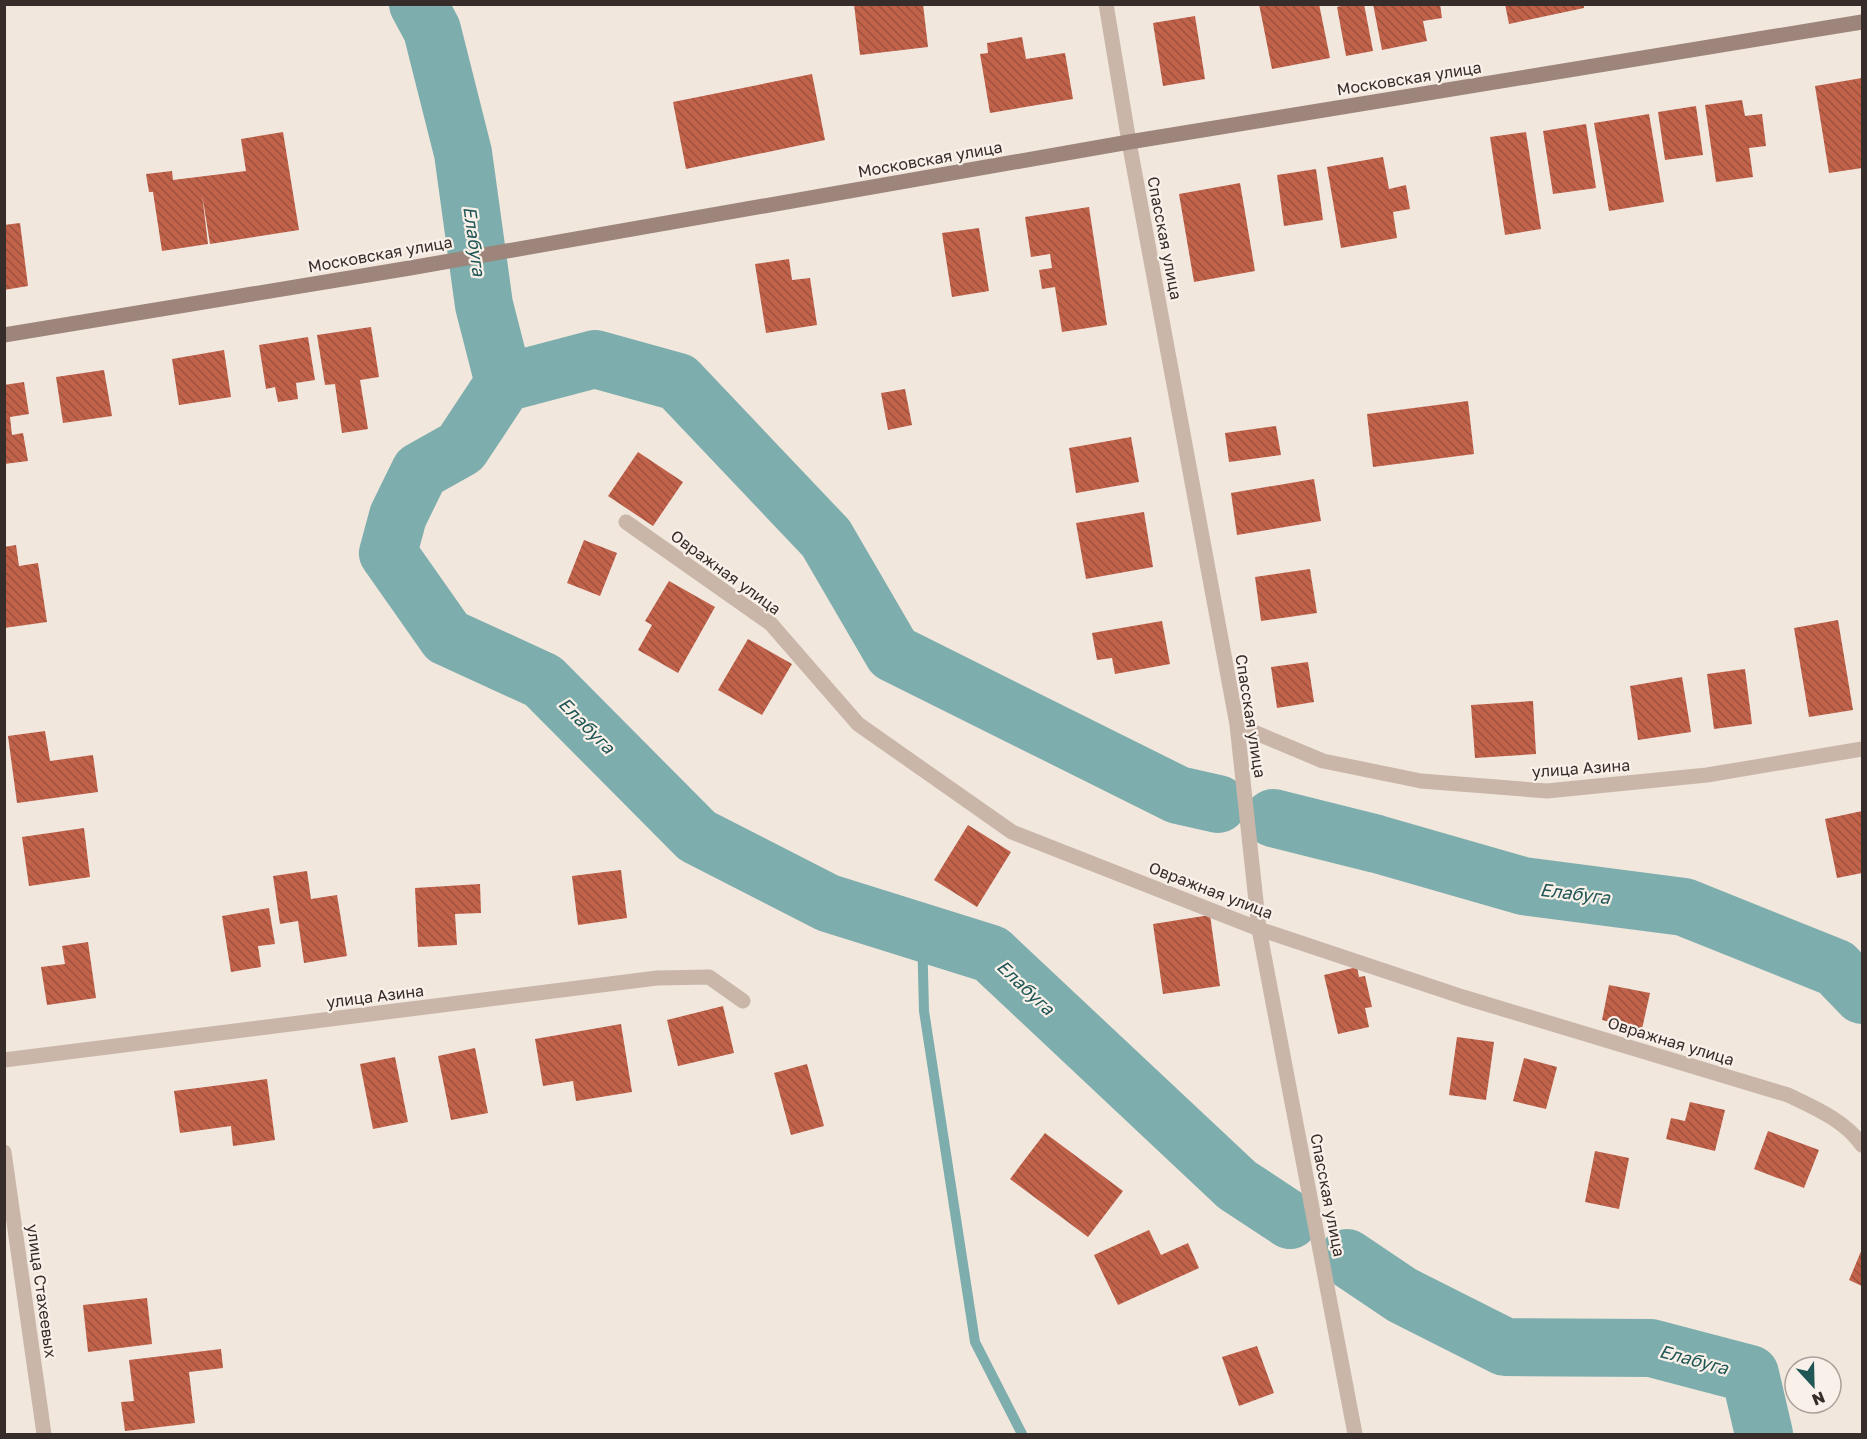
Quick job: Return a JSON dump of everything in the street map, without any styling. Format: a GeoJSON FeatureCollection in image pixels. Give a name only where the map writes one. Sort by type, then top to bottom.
{"type":"FeatureCollection","features":[{"type":"Feature","properties":{"kind":"main road","name":"Московская улица"},"geometry":{"type":"LineString","coordinates":[[4,335],[410,268],[1129,142],[1863,22]]}},
{"type":"Feature","properties":{"kind":"street","name":"Спасская улица"},"geometry":{"type":"LineString","coordinates":[[1106,4],[1129,142],[1237,724],[1259,929],[1355,1434]]}},
{"type":"Feature","properties":{"kind":"street","name":"Овражная улица"},"geometry":{"type":"LineString","coordinates":[[626,522],[771,624],[858,724],[1012,832],[1259,929],[1463,997],[1788,1095],[1824,1112],[1855,1134],[1863,1145]]}},
{"type":"Feature","properties":{"kind":"street","name":"улица Азина"},"geometry":{"type":"LineString","coordinates":[[1237,724],[1323,761],[1421,781],[1547,791],[1707,775],[1863,749]]}},
{"type":"Feature","properties":{"kind":"street","name":"улица Азина"},"geometry":{"type":"LineString","coordinates":[[4,1060],[657,978],[709,977],[743,1001]]}},
{"type":"Feature","properties":{"kind":"street","name":"улица Стахеевых"},"geometry":{"type":"LineString","coordinates":[[4,1152],[44,1434]]}},
{"type":"Feature","properties":{"kind":"building"},"geometry":{"type":"Polygon","coordinates":[[[854,4],[923,4],[928,47],[860,55],[854,4]]]}},
{"type":"Feature","properties":{"kind":"building"},"geometry":{"type":"Polygon","coordinates":[[[1259,4],[1319,4],[1330,58],[1272,69],[1259,4]]]}},
{"type":"Feature","properties":{"kind":"building"},"geometry":{"type":"Polygon","coordinates":[[[1364,4],[1373,51],[1346,56],[1337,7],[1364,4]]]}},
{"type":"Feature","properties":{"kind":"building"},"geometry":{"type":"Polygon","coordinates":[[[1373,4],[1440,4],[1442,18],[1423,21],[1427,41],[1382,50],[1373,4]]]}},
{"type":"Feature","properties":{"kind":"building"},"geometry":{"type":"Polygon","coordinates":[[[1505,4],[1584,4],[1584,8],[1509,24],[1505,4]]]}},
{"type":"Feature","properties":{"kind":"building"},"geometry":{"type":"Polygon","coordinates":[[[1195,16],[1205,79],[1163,86],[1153,23],[1195,16]]]}},
{"type":"Feature","properties":{"kind":"building"},"geometry":{"type":"Polygon","coordinates":[[[1022,37],[1026,59],[1065,53],[1073,99],[990,113],[980,54],[988,53],[987,43],[1022,37]]]}},
{"type":"Feature","properties":{"kind":"building"},"geometry":{"type":"Polygon","coordinates":[[[812,74],[825,140],[686,169],[673,102],[812,74]]]}},
{"type":"Feature","properties":{"kind":"building"},"geometry":{"type":"Polygon","coordinates":[[[1862,78],[1862,168],[1829,173],[1815,86],[1862,78]]]}},
{"type":"Feature","properties":{"kind":"building"},"geometry":{"type":"Polygon","coordinates":[[[1742,100],[1745,116],[1762,114],[1766,146],[1749,148],[1753,177],[1716,182],[1705,105],[1742,100]]]}},
{"type":"Feature","properties":{"kind":"building"},"geometry":{"type":"Polygon","coordinates":[[[1696,106],[1703,155],[1665,160],[1658,112],[1696,106]]]}},
{"type":"Feature","properties":{"kind":"building"},"geometry":{"type":"Polygon","coordinates":[[[1649,114],[1664,202],[1609,211],[1594,123],[1649,114]]]}},
{"type":"Feature","properties":{"kind":"building"},"geometry":{"type":"Polygon","coordinates":[[[1586,124],[1596,188],[1553,194],[1543,131],[1586,124]]]}},
{"type":"Feature","properties":{"kind":"building"},"geometry":{"type":"Polygon","coordinates":[[[283,132],[299,230],[210,244],[202,194],[208,244],[162,251],[153,192],[149,192],[146,174],[172,171],[173,180],[246,171],[241,139],[283,132]]]}},
{"type":"Feature","properties":{"kind":"building"},"geometry":{"type":"Polygon","coordinates":[[[1526,132],[1541,229],[1505,235],[1490,137],[1526,132]]]}},
{"type":"Feature","properties":{"kind":"building"},"geometry":{"type":"Polygon","coordinates":[[[1383,157],[1389,189],[1406,185],[1410,209],[1393,212],[1397,238],[1341,248],[1327,167],[1383,157]]]}},
{"type":"Feature","properties":{"kind":"building"},"geometry":{"type":"Polygon","coordinates":[[[1316,169],[1323,220],[1284,226],[1277,175],[1316,169]]]}},
{"type":"Feature","properties":{"kind":"building"},"geometry":{"type":"Polygon","coordinates":[[[1240,183],[1255,271],[1194,282],[1179,194],[1240,183]]]}},
{"type":"Feature","properties":{"kind":"building"},"geometry":{"type":"Polygon","coordinates":[[[1089,207],[1107,325],[1062,332],[1055,287],[1042,289],[1039,270],[1052,268],[1050,254],[1031,257],[1025,217],[1089,207]]]}},
{"type":"Feature","properties":{"kind":"building"},"geometry":{"type":"Polygon","coordinates":[[[20,223],[28,286],[4,290],[4,225],[20,223]]]}},
{"type":"Feature","properties":{"kind":"building"},"geometry":{"type":"Polygon","coordinates":[[[979,228],[989,291],[952,297],[942,233],[979,228]]]}},
{"type":"Feature","properties":{"kind":"building"},"geometry":{"type":"Polygon","coordinates":[[[789,259],[792,280],[810,278],[817,325],[766,333],[755,264],[789,259]]]}},
{"type":"Feature","properties":{"kind":"building"},"geometry":{"type":"Polygon","coordinates":[[[371,327],[379,377],[360,380],[368,429],[342,433],[335,384],[325,385],[317,335],[371,327]]]}},
{"type":"Feature","properties":{"kind":"building"},"geometry":{"type":"Polygon","coordinates":[[[308,337],[315,380],[296,383],[298,399],[278,402],[275,387],[266,389],[259,345],[308,337]]]}},
{"type":"Feature","properties":{"kind":"building"},"geometry":{"type":"Polygon","coordinates":[[[224,350],[231,397],[179,405],[172,359],[224,350]]]}},
{"type":"Feature","properties":{"kind":"building"},"geometry":{"type":"Polygon","coordinates":[[[104,370],[112,416],[63,423],[56,377],[104,370]]]}},
{"type":"Feature","properties":{"kind":"building"},"geometry":{"type":"Polygon","coordinates":[[[24,382],[29,414],[10,417],[12,435],[23,433],[28,461],[4,464],[4,385],[24,382]]]}},
{"type":"Feature","properties":{"kind":"building"},"geometry":{"type":"Polygon","coordinates":[[[905,389],[912,425],[888,430],[881,393],[905,389]]]}},
{"type":"Feature","properties":{"kind":"building"},"geometry":{"type":"Polygon","coordinates":[[[1468,401],[1474,454],[1373,467],[1367,414],[1468,401]]]}},
{"type":"Feature","properties":{"kind":"building"},"geometry":{"type":"Polygon","coordinates":[[[1276,426],[1281,455],[1229,462],[1225,433],[1276,426]]]}},
{"type":"Feature","properties":{"kind":"building"},"geometry":{"type":"Polygon","coordinates":[[[1131,437],[1139,482],[1076,493],[1069,448],[1131,437]]]}},
{"type":"Feature","properties":{"kind":"building"},"geometry":{"type":"Polygon","coordinates":[[[638,452],[683,482],[653,526],[608,496],[638,452]]]}},
{"type":"Feature","properties":{"kind":"building"},"geometry":{"type":"Polygon","coordinates":[[[1314,479],[1321,521],[1237,535],[1231,493],[1314,479]]]}},
{"type":"Feature","properties":{"kind":"building"},"geometry":{"type":"Polygon","coordinates":[[[1144,512],[1153,567],[1086,579],[1076,523],[1144,512]]]}},
{"type":"Feature","properties":{"kind":"building"},"geometry":{"type":"Polygon","coordinates":[[[584,540],[617,553],[600,596],[567,583],[584,540]]]}},
{"type":"Feature","properties":{"kind":"building"},"geometry":{"type":"Polygon","coordinates":[[[16,545],[19,566],[38,563],[47,622],[4,628],[4,547],[16,545]]]}},
{"type":"Feature","properties":{"kind":"building"},"geometry":{"type":"Polygon","coordinates":[[[1310,569],[1317,613],[1261,621],[1255,577],[1310,569]]]}},
{"type":"Feature","properties":{"kind":"building"},"geometry":{"type":"Polygon","coordinates":[[[669,581],[715,607],[678,673],[638,650],[652,625],[645,621],[669,581]]]}},
{"type":"Feature","properties":{"kind":"building"},"geometry":{"type":"Polygon","coordinates":[[[1838,620],[1853,710],[1809,717],[1794,628],[1838,620]]]}},
{"type":"Feature","properties":{"kind":"building"},"geometry":{"type":"Polygon","coordinates":[[[1162,621],[1170,664],[1115,674],[1112,658],[1097,660],[1092,633],[1162,621]]]}},
{"type":"Feature","properties":{"kind":"building"},"geometry":{"type":"Polygon","coordinates":[[[748,639],[792,664],[762,715],[718,690],[748,639]]]}},
{"type":"Feature","properties":{"kind":"building"},"geometry":{"type":"Polygon","coordinates":[[[1308,662],[1314,702],[1277,708],[1271,667],[1308,662]]]}},
{"type":"Feature","properties":{"kind":"building"},"geometry":{"type":"Polygon","coordinates":[[[1745,669],[1752,724],[1714,729],[1707,674],[1745,669]]]}},
{"type":"Feature","properties":{"kind":"building"},"geometry":{"type":"Polygon","coordinates":[[[1682,677],[1691,732],[1638,740],[1630,686],[1682,677]]]}},
{"type":"Feature","properties":{"kind":"building"},"geometry":{"type":"Polygon","coordinates":[[[1533,701],[1536,754],[1475,758],[1471,705],[1533,701]]]}},
{"type":"Feature","properties":{"kind":"building"},"geometry":{"type":"Polygon","coordinates":[[[45,731],[50,761],[93,755],[98,792],[17,803],[8,736],[45,731]]]}},
{"type":"Feature","properties":{"kind":"building"},"geometry":{"type":"Polygon","coordinates":[[[1862,811],[1862,873],[1837,878],[1825,819],[1862,811]]]}},
{"type":"Feature","properties":{"kind":"building"},"geometry":{"type":"Polygon","coordinates":[[[968,825],[1011,852],[977,907],[934,880],[968,825]]]}},
{"type":"Feature","properties":{"kind":"building"},"geometry":{"type":"Polygon","coordinates":[[[84,828],[90,877],[29,886],[22,837],[84,828]]]}},
{"type":"Feature","properties":{"kind":"building"},"geometry":{"type":"Polygon","coordinates":[[[621,870],[627,918],[578,925],[572,876],[621,870]]]}},
{"type":"Feature","properties":{"kind":"building"},"geometry":{"type":"Polygon","coordinates":[[[307,871],[311,899],[337,895],[347,956],[304,963],[298,921],[280,924],[273,876],[307,871]]]}},
{"type":"Feature","properties":{"kind":"building"},"geometry":{"type":"Polygon","coordinates":[[[480,884],[481,913],[455,914],[457,945],[418,947],[415,888],[480,884]]]}},
{"type":"Feature","properties":{"kind":"building"},"geometry":{"type":"Polygon","coordinates":[[[269,908],[275,944],[258,946],[261,967],[231,972],[222,916],[269,908]]]}},
{"type":"Feature","properties":{"kind":"building"},"geometry":{"type":"Polygon","coordinates":[[[1210,915],[1220,986],[1163,994],[1153,924],[1210,915]]]}},
{"type":"Feature","properties":{"kind":"building"},"geometry":{"type":"Polygon","coordinates":[[[88,942],[96,998],[47,1005],[41,967],[65,964],[62,946],[88,942]]]}},
{"type":"Feature","properties":{"kind":"building"},"geometry":{"type":"Polygon","coordinates":[[[1357,967],[1359,977],[1365,976],[1372,1007],[1365,1008],[1369,1027],[1338,1034],[1324,975],[1357,967]]]}},
{"type":"Feature","properties":{"kind":"building"},"geometry":{"type":"Polygon","coordinates":[[[1609,985],[1650,993],[1642,1029],[1602,1020],[1609,985]]]}},
{"type":"Feature","properties":{"kind":"building"},"geometry":{"type":"Polygon","coordinates":[[[723,1006],[734,1053],[678,1066],[667,1020],[723,1006]]]}},
{"type":"Feature","properties":{"kind":"building"},"geometry":{"type":"Polygon","coordinates":[[[621,1024],[632,1092],[576,1101],[573,1081],[543,1086],[535,1039],[621,1024]]]}},
{"type":"Feature","properties":{"kind":"building"},"geometry":{"type":"Polygon","coordinates":[[[1457,1037],[1494,1042],[1486,1100],[1449,1095],[1457,1037]]]}},
{"type":"Feature","properties":{"kind":"building"},"geometry":{"type":"Polygon","coordinates":[[[475,1048],[488,1113],[451,1120],[438,1056],[475,1048]]]}},
{"type":"Feature","properties":{"kind":"building"},"geometry":{"type":"Polygon","coordinates":[[[395,1057],[408,1122],[373,1129],[360,1064],[395,1057]]]}},
{"type":"Feature","properties":{"kind":"building"},"geometry":{"type":"Polygon","coordinates":[[[1524,1058],[1557,1067],[1546,1109],[1513,1101],[1524,1058]]]}},
{"type":"Feature","properties":{"kind":"building"},"geometry":{"type":"Polygon","coordinates":[[[807,1064],[824,1126],[791,1135],[774,1073],[807,1064]]]}},
{"type":"Feature","properties":{"kind":"building"},"geometry":{"type":"Polygon","coordinates":[[[267,1079],[275,1140],[233,1146],[231,1126],[180,1133],[174,1091],[267,1079]]]}},
{"type":"Feature","properties":{"kind":"building"},"geometry":{"type":"Polygon","coordinates":[[[1690,1102],[1725,1110],[1715,1151],[1666,1139],[1671,1118],[1685,1121],[1690,1102]]]}},
{"type":"Feature","properties":{"kind":"building"},"geometry":{"type":"Polygon","coordinates":[[[1768,1131],[1819,1150],[1804,1188],[1754,1169],[1768,1131]]]}},
{"type":"Feature","properties":{"kind":"building"},"geometry":{"type":"Polygon","coordinates":[[[1045,1133],[1123,1191],[1088,1237],[1010,1179],[1045,1133]]]}},
{"type":"Feature","properties":{"kind":"building"},"geometry":{"type":"Polygon","coordinates":[[[1595,1151],[1629,1158],[1619,1209],[1585,1202],[1595,1151]]]}},
{"type":"Feature","properties":{"kind":"building"},"geometry":{"type":"Polygon","coordinates":[[[1149,1230],[1161,1255],[1188,1243],[1199,1268],[1118,1305],[1094,1255],[1149,1230]]]}},
{"type":"Feature","properties":{"kind":"building"},"geometry":{"type":"Polygon","coordinates":[[[1862,1249],[1862,1286],[1849,1280],[1862,1249]]]}},
{"type":"Feature","properties":{"kind":"building"},"geometry":{"type":"Polygon","coordinates":[[[147,1298],[152,1344],[88,1352],[83,1305],[147,1298]]]}},
{"type":"Feature","properties":{"kind":"building"},"geometry":{"type":"Polygon","coordinates":[[[1257,1346],[1274,1393],[1239,1406],[1222,1357],[1257,1346]]]}},
{"type":"Feature","properties":{"kind":"building"},"geometry":{"type":"Polygon","coordinates":[[[221,1349],[223,1368],[189,1372],[195,1423],[125,1431],[121,1402],[134,1401],[129,1360],[221,1349]]]}},
{"type":"Feature","properties":{"kind":"waterway","name":"Елабуга"},"geometry":{"type":"LineString","coordinates":[[418,4],[432,30],[463,153],[484,305],[504,383],[461,448],[420,471],[398,516],[388,553],[447,637],[543,681],[697,836],[828,903],[991,954],[1237,1185],[1290,1220]]}},
{"type":"Feature","properties":{"kind":"waterway"},"geometry":{"type":"LineString","coordinates":[[504,383],[595,359],[678,382],[826,538],[893,653],[1178,795],[1218,804]]}},
{"type":"Feature","properties":{"kind":"waterway","name":"Елабуга"},"geometry":{"type":"LineString","coordinates":[[1273,818],[1377,844],[1523,886],[1684,907],[1836,968],[1862,995]]}},
{"type":"Feature","properties":{"kind":"waterway"},"geometry":{"type":"LineString","coordinates":[[922,932],[924,1011],[975,1342],[1022,1434]]}},
{"type":"Feature","properties":{"kind":"waterway","name":"Елабуга"},"geometry":{"type":"LineString","coordinates":[[1347,1258],[1402,1295],[1505,1347],[1651,1348],[1750,1374],[1764,1434]]}}]}
